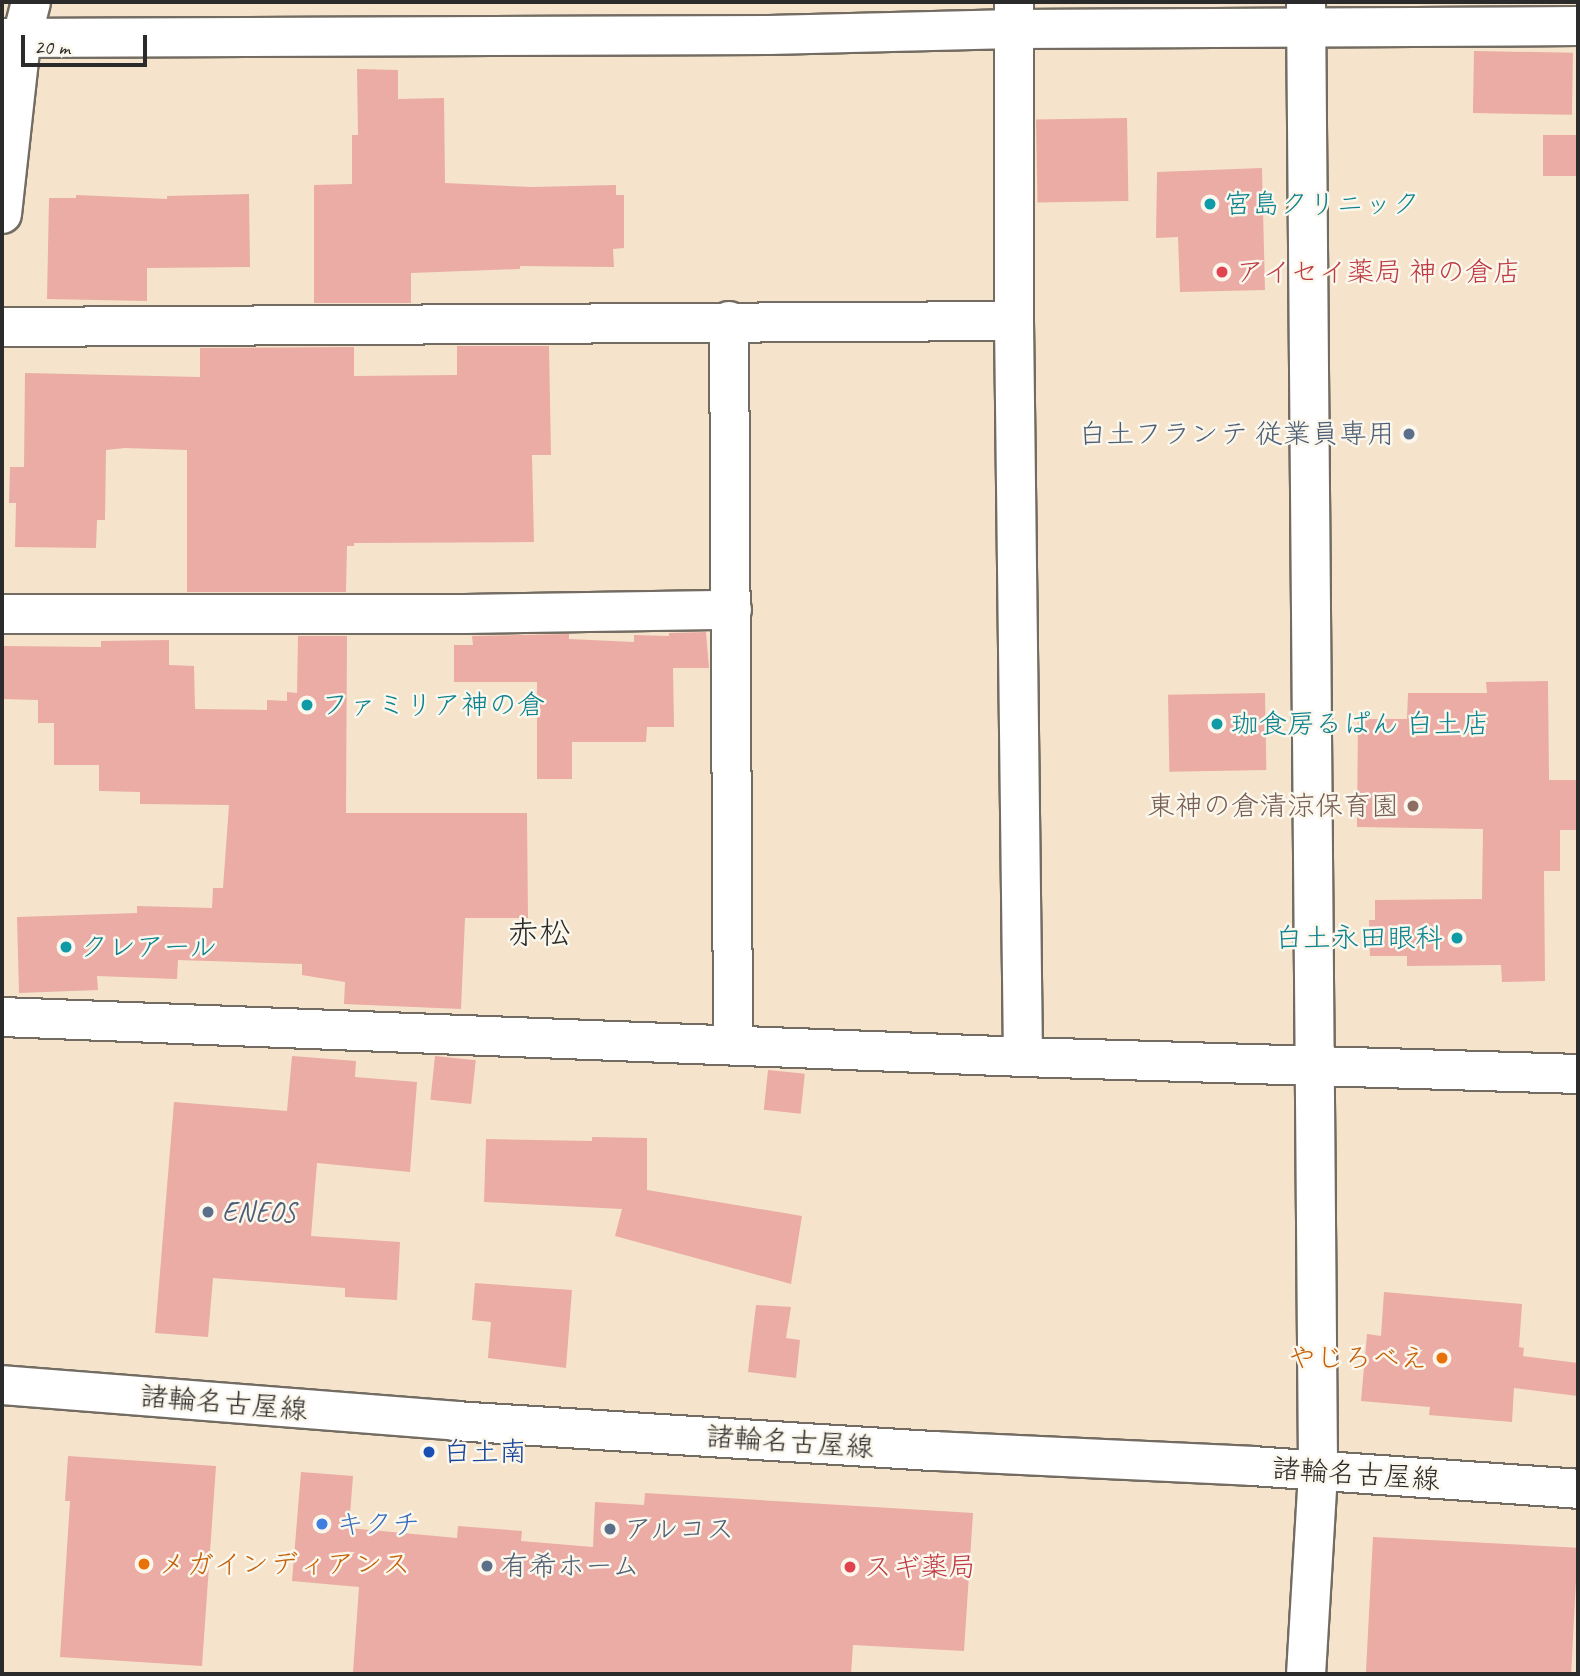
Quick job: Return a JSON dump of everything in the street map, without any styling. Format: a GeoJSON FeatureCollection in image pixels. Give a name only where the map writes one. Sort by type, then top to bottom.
{"type":"FeatureCollection","features":[{"type":"Feature","properties":{"kind":"street"},"geometry":{"type":"LineString","coordinates":[[2,214],[12,40],[31,2]]}},
{"type":"Feature","properties":{"kind":"street"},"geometry":{"type":"LineString","coordinates":[[12,40],[769,18],[1014,15],[1306,14],[1578,26]]}},
{"type":"Feature","properties":{"kind":"street"},"geometry":{"type":"LineString","coordinates":[[1306,14],[1318,1472],[1306,1674]]}},
{"type":"Feature","properties":{"kind":"street"},"geometry":{"type":"LineString","coordinates":[[1014,15],[1014,321],[1023,1057]]}},
{"type":"Feature","properties":{"kind":"street"},"geometry":{"type":"LineString","coordinates":[[729,321],[733,1045]]}},
{"type":"Feature","properties":{"kind":"street"},"geometry":{"type":"LineString","coordinates":[[2,327],[1014,321]]}},
{"type":"Feature","properties":{"kind":"street"},"geometry":{"type":"LineString","coordinates":[[2,614],[465,614],[732,610]]}},
{"type":"Feature","properties":{"kind":"street"},"geometry":{"type":"LineString","coordinates":[[2,1017],[1023,1057],[1578,1074]]}},
{"type":"Feature","properties":{"kind":"street","name":"諸輪名古屋線"},"geometry":{"type":"LineString","coordinates":[[2,1385],[455,1421],[1578,1489]]}},
{"type":"Feature","properties":{"kind":"building"},"geometry":{"type":"Polygon","coordinates":[[[1474,51],[1573,53],[1572,115],[1473,113],[1474,51]]]}},
{"type":"Feature","properties":{"kind":"building"},"geometry":{"type":"Polygon","coordinates":[[[357,69],[398,70],[398,99],[444,98],[445,183],[532,187],[616,185],[616,195],[624,195],[624,248],[613,249],[614,267],[520,266],[520,269],[411,273],[411,303],[314,303],[314,185],[352,184],[352,135],[358,135],[357,69]]]}},
{"type":"Feature","properties":{"kind":"building"},"geometry":{"type":"Polygon","coordinates":[[[1127,118],[1128,201],[1037,203],[1036,120],[1127,118]]]}},
{"type":"Feature","properties":{"kind":"building"},"geometry":{"type":"Polygon","coordinates":[[[1543,135],[1578,135],[1578,176],[1543,176],[1543,135]]]}},
{"type":"Feature","properties":{"kind":"building","name":"宮島クリニック"},"geometry":{"type":"Polygon","coordinates":[[[1262,168],[1265,290],[1180,292],[1178,237],[1156,238],[1157,172],[1262,168]]]}},
{"type":"Feature","properties":{"kind":"building"},"geometry":{"type":"Polygon","coordinates":[[[249,194],[250,267],[147,268],[147,301],[47,299],[49,198],[76,198],[76,195],[167,199],[167,196],[249,194]]]}},
{"type":"Feature","properties":{"kind":"building"},"geometry":{"type":"Polygon","coordinates":[[[457,346],[549,346],[551,455],[532,455],[534,542],[354,543],[354,546],[347,546],[346,592],[187,592],[187,450],[125,448],[106,450],[105,520],[97,520],[96,548],[15,547],[16,503],[9,503],[10,467],[24,467],[25,373],[200,377],[200,348],[354,347],[354,376],[457,375],[457,346]]]}},
{"type":"Feature","properties":{"kind":"building"},"geometry":{"type":"Polygon","coordinates":[[[706,632],[709,668],[673,668],[674,727],[647,727],[646,742],[572,742],[572,779],[537,779],[537,682],[454,682],[454,645],[473,645],[472,636],[569,634],[569,639],[634,642],[634,635],[669,636],[669,633],[706,632]]]}},
{"type":"Feature","properties":{"kind":"building"},"geometry":{"type":"Polygon","coordinates":[[[298,636],[347,636],[346,813],[527,813],[528,918],[465,918],[461,1009],[344,1004],[345,982],[302,975],[302,964],[178,960],[177,979],[97,976],[98,990],[19,993],[17,917],[137,913],[137,906],[212,908],[213,888],[223,888],[229,805],[140,804],[140,792],[99,791],[99,765],[54,765],[54,723],[38,723],[38,700],[2,699],[2,646],[101,647],[101,641],[169,640],[169,665],[194,666],[195,709],[267,710],[267,700],[287,701],[287,692],[297,693],[298,636]]]}},
{"type":"Feature","properties":{"kind":"building"},"geometry":{"type":"Polygon","coordinates":[[[1548,681],[1549,780],[1578,780],[1578,830],[1560,830],[1560,871],[1544,871],[1545,981],[1502,982],[1501,965],[1407,966],[1407,956],[1370,956],[1369,920],[1375,920],[1375,900],[1482,899],[1483,829],[1357,827],[1358,719],[1407,719],[1408,693],[1487,693],[1486,682],[1548,681]]]}},
{"type":"Feature","properties":{"kind":"building","name":"珈食房るぱん 白土店"},"geometry":{"type":"Polygon","coordinates":[[[1265,693],[1266,770],[1169,772],[1168,695],[1265,693]]]}},
{"type":"Feature","properties":{"kind":"building"},"geometry":{"type":"Polygon","coordinates":[[[292,1056],[356,1061],[355,1077],[417,1082],[410,1172],[317,1163],[311,1236],[400,1242],[397,1300],[345,1297],[345,1288],[213,1278],[208,1337],[155,1333],[174,1102],[287,1111],[292,1056]]]}},
{"type":"Feature","properties":{"kind":"building"},"geometry":{"type":"Polygon","coordinates":[[[435,1056],[476,1060],[471,1104],[430,1100],[435,1056]]]}},
{"type":"Feature","properties":{"kind":"building"},"geometry":{"type":"Polygon","coordinates":[[[768,1070],[805,1074],[801,1114],[764,1110],[768,1070]]]}},
{"type":"Feature","properties":{"kind":"building"},"geometry":{"type":"Polygon","coordinates":[[[592,1137],[647,1138],[647,1190],[802,1216],[791,1284],[615,1236],[622,1209],[484,1202],[486,1139],[592,1141],[592,1137]]]}},
{"type":"Feature","properties":{"kind":"building"},"geometry":{"type":"Polygon","coordinates":[[[475,1283],[572,1290],[566,1368],[488,1358],[491,1322],[472,1320],[475,1283]]]}},
{"type":"Feature","properties":{"kind":"building"},"geometry":{"type":"Polygon","coordinates":[[[1384,1292],[1522,1304],[1519,1347],[1524,1348],[1523,1356],[1578,1363],[1578,1396],[1514,1388],[1512,1422],[1429,1415],[1430,1407],[1361,1401],[1367,1334],[1381,1336],[1384,1292]]]}},
{"type":"Feature","properties":{"kind":"building"},"geometry":{"type":"Polygon","coordinates":[[[756,1305],[791,1307],[786,1338],[800,1340],[796,1378],[748,1372],[756,1305]]]}},
{"type":"Feature","properties":{"kind":"building"},"geometry":{"type":"Polygon","coordinates":[[[68,1456],[216,1466],[202,1666],[60,1657],[70,1501],[65,1501],[68,1456]]]}},
{"type":"Feature","properties":{"kind":"building"},"geometry":{"type":"Polygon","coordinates":[[[301,1472],[353,1476],[349,1528],[457,1538],[458,1526],[522,1531],[521,1541],[593,1547],[595,1502],[644,1505],[645,1493],[973,1513],[964,1651],[853,1645],[851,1674],[353,1672],[359,1587],[292,1581],[301,1472]]]}},
{"type":"Feature","properties":{"kind":"building"},"geometry":{"type":"Polygon","coordinates":[[[1373,1537],[1578,1548],[1571,1674],[1366,1674],[1373,1537]]]}},
{"type":"Feature","properties":{"kind":"place","name":"宮島クリニック"},"geometry":{"type":"Point","coordinates":[1210,204]}},
{"type":"Feature","properties":{"kind":"place","name":"アイセイ薬局 神の倉店"},"geometry":{"type":"Point","coordinates":[1222,272]}},
{"type":"Feature","properties":{"kind":"place","name":"白土フランテ 従業員専用"},"geometry":{"type":"Point","coordinates":[1409,434]}},
{"type":"Feature","properties":{"kind":"place","name":"ファミリア神の倉"},"geometry":{"type":"Point","coordinates":[307,705]}},
{"type":"Feature","properties":{"kind":"place","name":"珈食房るぱん 白土店"},"geometry":{"type":"Point","coordinates":[1217,724]}},
{"type":"Feature","properties":{"kind":"place","name":"東神の倉清涼保育園"},"geometry":{"type":"Point","coordinates":[1413,806]}},
{"type":"Feature","properties":{"kind":"place","name":"白土永田眼科"},"geometry":{"type":"Point","coordinates":[1457,938]}},
{"type":"Feature","properties":{"kind":"place","name":"クレアール"},"geometry":{"type":"Point","coordinates":[66,947]}},
{"type":"Feature","properties":{"kind":"place","name":"ENEOS"},"geometry":{"type":"Point","coordinates":[208,1212]}},
{"type":"Feature","properties":{"kind":"place","name":"やじろべえ"},"geometry":{"type":"Point","coordinates":[1442,1358]}},
{"type":"Feature","properties":{"kind":"place","name":"白土南"},"geometry":{"type":"Point","coordinates":[429,1452]}},
{"type":"Feature","properties":{"kind":"place","name":"キクチ"},"geometry":{"type":"Point","coordinates":[322,1524]}},
{"type":"Feature","properties":{"kind":"place","name":"アルコス"},"geometry":{"type":"Point","coordinates":[610,1529]}},
{"type":"Feature","properties":{"kind":"place","name":"メガインディアンス"},"geometry":{"type":"Point","coordinates":[144,1564]}},
{"type":"Feature","properties":{"kind":"place","name":"有希ホーム"},"geometry":{"type":"Point","coordinates":[487,1566]}},
{"type":"Feature","properties":{"kind":"place","name":"スギ薬局"},"geometry":{"type":"Point","coordinates":[850,1567]}},
{"type":"Feature","properties":{"kind":"district","name":"赤松"},"geometry":{"type":"Point","coordinates":[539,933]}}]}
